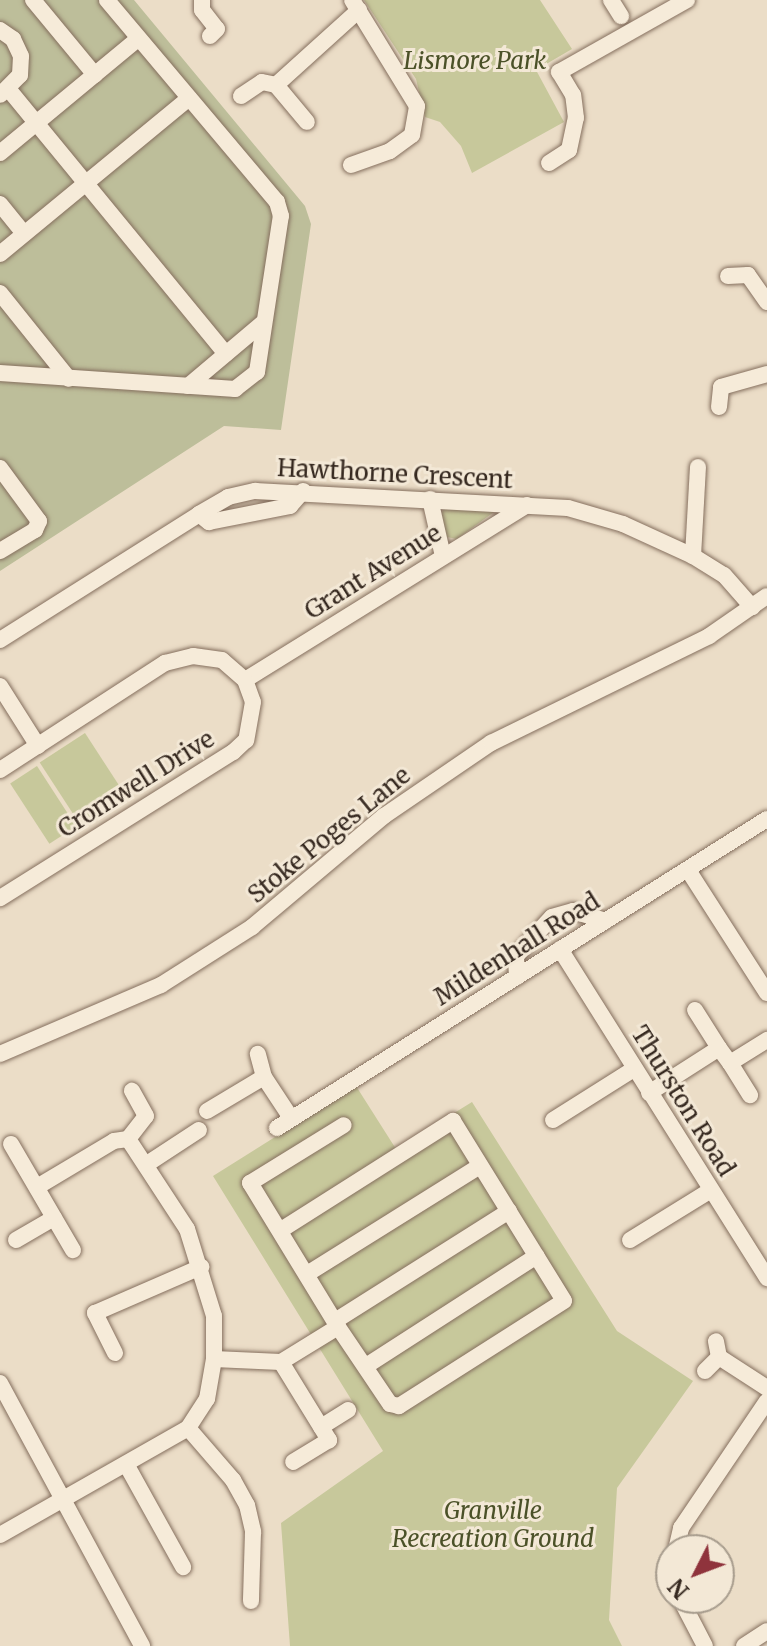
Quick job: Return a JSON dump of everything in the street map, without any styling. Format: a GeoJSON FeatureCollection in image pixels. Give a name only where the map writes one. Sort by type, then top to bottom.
{"type":"FeatureCollection","features":[{"type":"Feature","properties":{"kind":"street"},"geometry":{"type":"LineString","coordinates":[[33,0],[95,75]]}},
{"type":"Feature","properties":{"kind":"street"},"geometry":{"type":"LineString","coordinates":[[0,373],[235,389],[251,381],[281,216],[277,202],[107,0]]}},
{"type":"Feature","properties":{"kind":"street"},"geometry":{"type":"LineString","coordinates":[[202,0],[202,10],[217,29],[210,36]]}},
{"type":"Feature","properties":{"kind":"street"},"geometry":{"type":"LineString","coordinates":[[611,0],[621,16]]}},
{"type":"Feature","properties":{"kind":"street"},"geometry":{"type":"LineString","coordinates":[[549,163],[569,150],[576,118],[573,95],[559,72],[682,1]]}},
{"type":"Feature","properties":{"kind":"street"},"geometry":{"type":"LineString","coordinates":[[276,85],[356,5],[417,106],[412,135],[390,151],[351,165]]}},
{"type":"Feature","properties":{"kind":"street"},"geometry":{"type":"LineString","coordinates":[[0,30],[13,39],[21,56],[20,75],[5,93],[37,123],[226,354]]}},
{"type":"Feature","properties":{"kind":"street"},"geometry":{"type":"LineString","coordinates":[[0,153],[138,39]]}},
{"type":"Feature","properties":{"kind":"street"},"geometry":{"type":"LineString","coordinates":[[241,96],[262,82],[276,85],[307,122]]}},
{"type":"Feature","properties":{"kind":"street"},"geometry":{"type":"LineString","coordinates":[[0,254],[189,98]]}},
{"type":"Feature","properties":{"kind":"street"},"geometry":{"type":"LineString","coordinates":[[0,204],[24,234]]}},
{"type":"Feature","properties":{"kind":"street"},"geometry":{"type":"LineString","coordinates":[[728,276],[748,275],[767,302]]}},
{"type":"Feature","properties":{"kind":"street"},"geometry":{"type":"LineString","coordinates":[[0,293],[69,379]]}},
{"type":"Feature","properties":{"kind":"street"},"geometry":{"type":"LineString","coordinates":[[188,386],[264,322]]}},
{"type":"Feature","properties":{"kind":"street"},"geometry":{"type":"LineString","coordinates":[[719,407],[721,387],[767,374]]}},
{"type":"Feature","properties":{"kind":"street"},"geometry":{"type":"LineString","coordinates":[[693,556],[698,467]]}},
{"type":"Feature","properties":{"kind":"street"},"geometry":{"type":"LineString","coordinates":[[0,551],[35,530],[39,521],[3,476]]}},
{"type":"Feature","properties":{"kind":"street","name":"Hawthorne Crescent"},"geometry":{"type":"LineString","coordinates":[[0,640],[228,497],[255,491],[303,491],[568,508],[623,524],[693,556],[724,575],[752,607]]}},
{"type":"Feature","properties":{"kind":"street"},"geometry":{"type":"LineString","coordinates":[[430,499],[443,556]]}},
{"type":"Feature","properties":{"kind":"street","name":"Grant Avenue"},"geometry":{"type":"LineString","coordinates":[[245,680],[527,505]]}},
{"type":"Feature","properties":{"kind":"street","name":"Stoke Poges Lane"},"geometry":{"type":"LineString","coordinates":[[0,1054],[161,985],[262,920],[384,816],[491,743],[709,636],[767,596]]}},
{"type":"Feature","properties":{"kind":"street"},"geometry":{"type":"LineString","coordinates":[[0,770],[165,663],[193,656],[222,660],[245,680]]}},
{"type":"Feature","properties":{"kind":"street","name":"Cromwell Drive"},"geometry":{"type":"LineString","coordinates":[[0,898],[233,752],[251,723],[253,702],[245,680]]}},
{"type":"Feature","properties":{"kind":"street"},"geometry":{"type":"LineString","coordinates":[[0,686],[38,746]]}},
{"type":"Feature","properties":{"kind":"street","name":"Mildenhall Road"},"geometry":{"type":"LineString","coordinates":[[277,1128],[767,819]]}},
{"type":"Feature","properties":{"kind":"street"},"geometry":{"type":"LineString","coordinates":[[688,870],[767,993]]}},
{"type":"Feature","properties":{"kind":"street"},"geometry":{"type":"LineString","coordinates":[[517,977],[516,956],[552,917],[573,911],[605,921]]}},
{"type":"Feature","properties":{"kind":"street","name":"Thurston Road"},"geometry":{"type":"LineString","coordinates":[[560,949],[767,1278]]}},
{"type":"Feature","properties":{"kind":"street"},"geometry":{"type":"LineString","coordinates":[[695,1010],[750,1095]]}},
{"type":"Feature","properties":{"kind":"street"},"geometry":{"type":"LineString","coordinates":[[730,1063],[767,1040]]}},
{"type":"Feature","properties":{"kind":"street"},"geometry":{"type":"LineString","coordinates":[[649,1093],[719,1048]]}},
{"type":"Feature","properties":{"kind":"street"},"geometry":{"type":"LineString","coordinates":[[258,1054],[264,1077],[291,1118]]}},
{"type":"Feature","properties":{"kind":"street"},"geometry":{"type":"LineString","coordinates":[[553,1120],[634,1069]]}},
{"type":"Feature","properties":{"kind":"street"},"geometry":{"type":"LineString","coordinates":[[207,1111],[264,1077]]}},
{"type":"Feature","properties":{"kind":"street"},"geometry":{"type":"LineString","coordinates":[[37,1187],[114,1141],[128,1139],[146,1116],[132,1091]]}},
{"type":"Feature","properties":{"kind":"street"},"geometry":{"type":"LineString","coordinates":[[281,1230],[453,1121],[564,1301],[444,1380],[399,1406],[390,1404],[336,1324],[250,1183],[344,1125]]}},
{"type":"Feature","properties":{"kind":"street"},"geometry":{"type":"LineString","coordinates":[[147,1164],[199,1130]]}},
{"type":"Feature","properties":{"kind":"street"},"geometry":{"type":"LineString","coordinates":[[0,1535],[188,1428],[207,1399],[214,1359],[214,1316],[201,1267],[187,1229],[128,1139]]}},
{"type":"Feature","properties":{"kind":"street"},"geometry":{"type":"LineString","coordinates":[[11,1144],[73,1250]]}},
{"type":"Feature","properties":{"kind":"street"},"geometry":{"type":"LineString","coordinates":[[307,1274],[480,1166]]}},
{"type":"Feature","properties":{"kind":"street"},"geometry":{"type":"LineString","coordinates":[[630,1240],[711,1190]]}},
{"type":"Feature","properties":{"kind":"street"},"geometry":{"type":"LineString","coordinates":[[214,1359],[281,1362],[307,1348],[336,1324],[509,1211]]}},
{"type":"Feature","properties":{"kind":"street"},"geometry":{"type":"LineString","coordinates":[[16,1240],[54,1218]]}},
{"type":"Feature","properties":{"kind":"street"},"geometry":{"type":"LineString","coordinates":[[366,1366],[537,1256]]}},
{"type":"Feature","properties":{"kind":"street"},"geometry":{"type":"LineString","coordinates":[[115,1353],[95,1313],[201,1267]]}},
{"type":"Feature","properties":{"kind":"street"},"geometry":{"type":"LineString","coordinates":[[705,1371],[717,1349],[767,1388]]}},
{"type":"Feature","properties":{"kind":"street"},"geometry":{"type":"LineString","coordinates":[[281,1362],[329,1440],[293,1462]]}},
{"type":"Feature","properties":{"kind":"street"},"geometry":{"type":"LineString","coordinates":[[0,1383],[142,1646]]}},
{"type":"Feature","properties":{"kind":"street"},"geometry":{"type":"LineString","coordinates":[[680,1534],[767,1401]]}},
{"type":"Feature","properties":{"kind":"street"},"geometry":{"type":"LineString","coordinates":[[321,1427],[348,1410]]}},
{"type":"Feature","properties":{"kind":"street"},"geometry":{"type":"LineString","coordinates":[[188,1428],[233,1480],[247,1505],[253,1532],[251,1601]]}},
{"type":"Feature","properties":{"kind":"street"},"geometry":{"type":"LineString","coordinates":[[126,1464],[183,1567]]}},
{"type":"Feature","properties":{"kind":"street"},"geometry":{"type":"LineString","coordinates":[[688,1614],[705,1646]]}},
{"type":"Feature","properties":{"kind":"street"},"geometry":{"type":"LineString","coordinates":[[744,1646],[767,1631]]}},
{"type":"Feature","properties":{"kind":"green space"},"geometry":{"type":"Polygon","coordinates":[[[0,0],[134,0],[305,206],[311,224],[281,430],[224,426],[0,571],[0,0]]]}},
{"type":"Feature","properties":{"kind":"green space","name":"Lismore Park"},"geometry":{"type":"Polygon","coordinates":[[[364,0],[540,0],[572,49],[536,70],[564,122],[472,173],[461,146],[440,122],[425,117],[416,79],[364,0]]]}},
{"type":"Feature","properties":{"kind":"green space"},"geometry":{"type":"Polygon","coordinates":[[[445,507],[498,509],[457,539],[447,537],[439,518],[445,507]]]}},
{"type":"Feature","properties":{"kind":"green space"},"geometry":{"type":"Polygon","coordinates":[[[85,733],[125,795],[80,824],[40,762],[85,733]]]}},
{"type":"Feature","properties":{"kind":"green space"},"geometry":{"type":"Polygon","coordinates":[[[37,766],[76,826],[49,844],[10,783],[37,766]]]}},
{"type":"Feature","properties":{"kind":"green space","name":"Granville Recreation Ground"},"geometry":{"type":"Polygon","coordinates":[[[356,1086],[396,1149],[472,1102],[617,1331],[693,1381],[617,1488],[609,1620],[622,1646],[290,1646],[281,1523],[383,1451],[213,1176],[356,1086]]]}}]}
